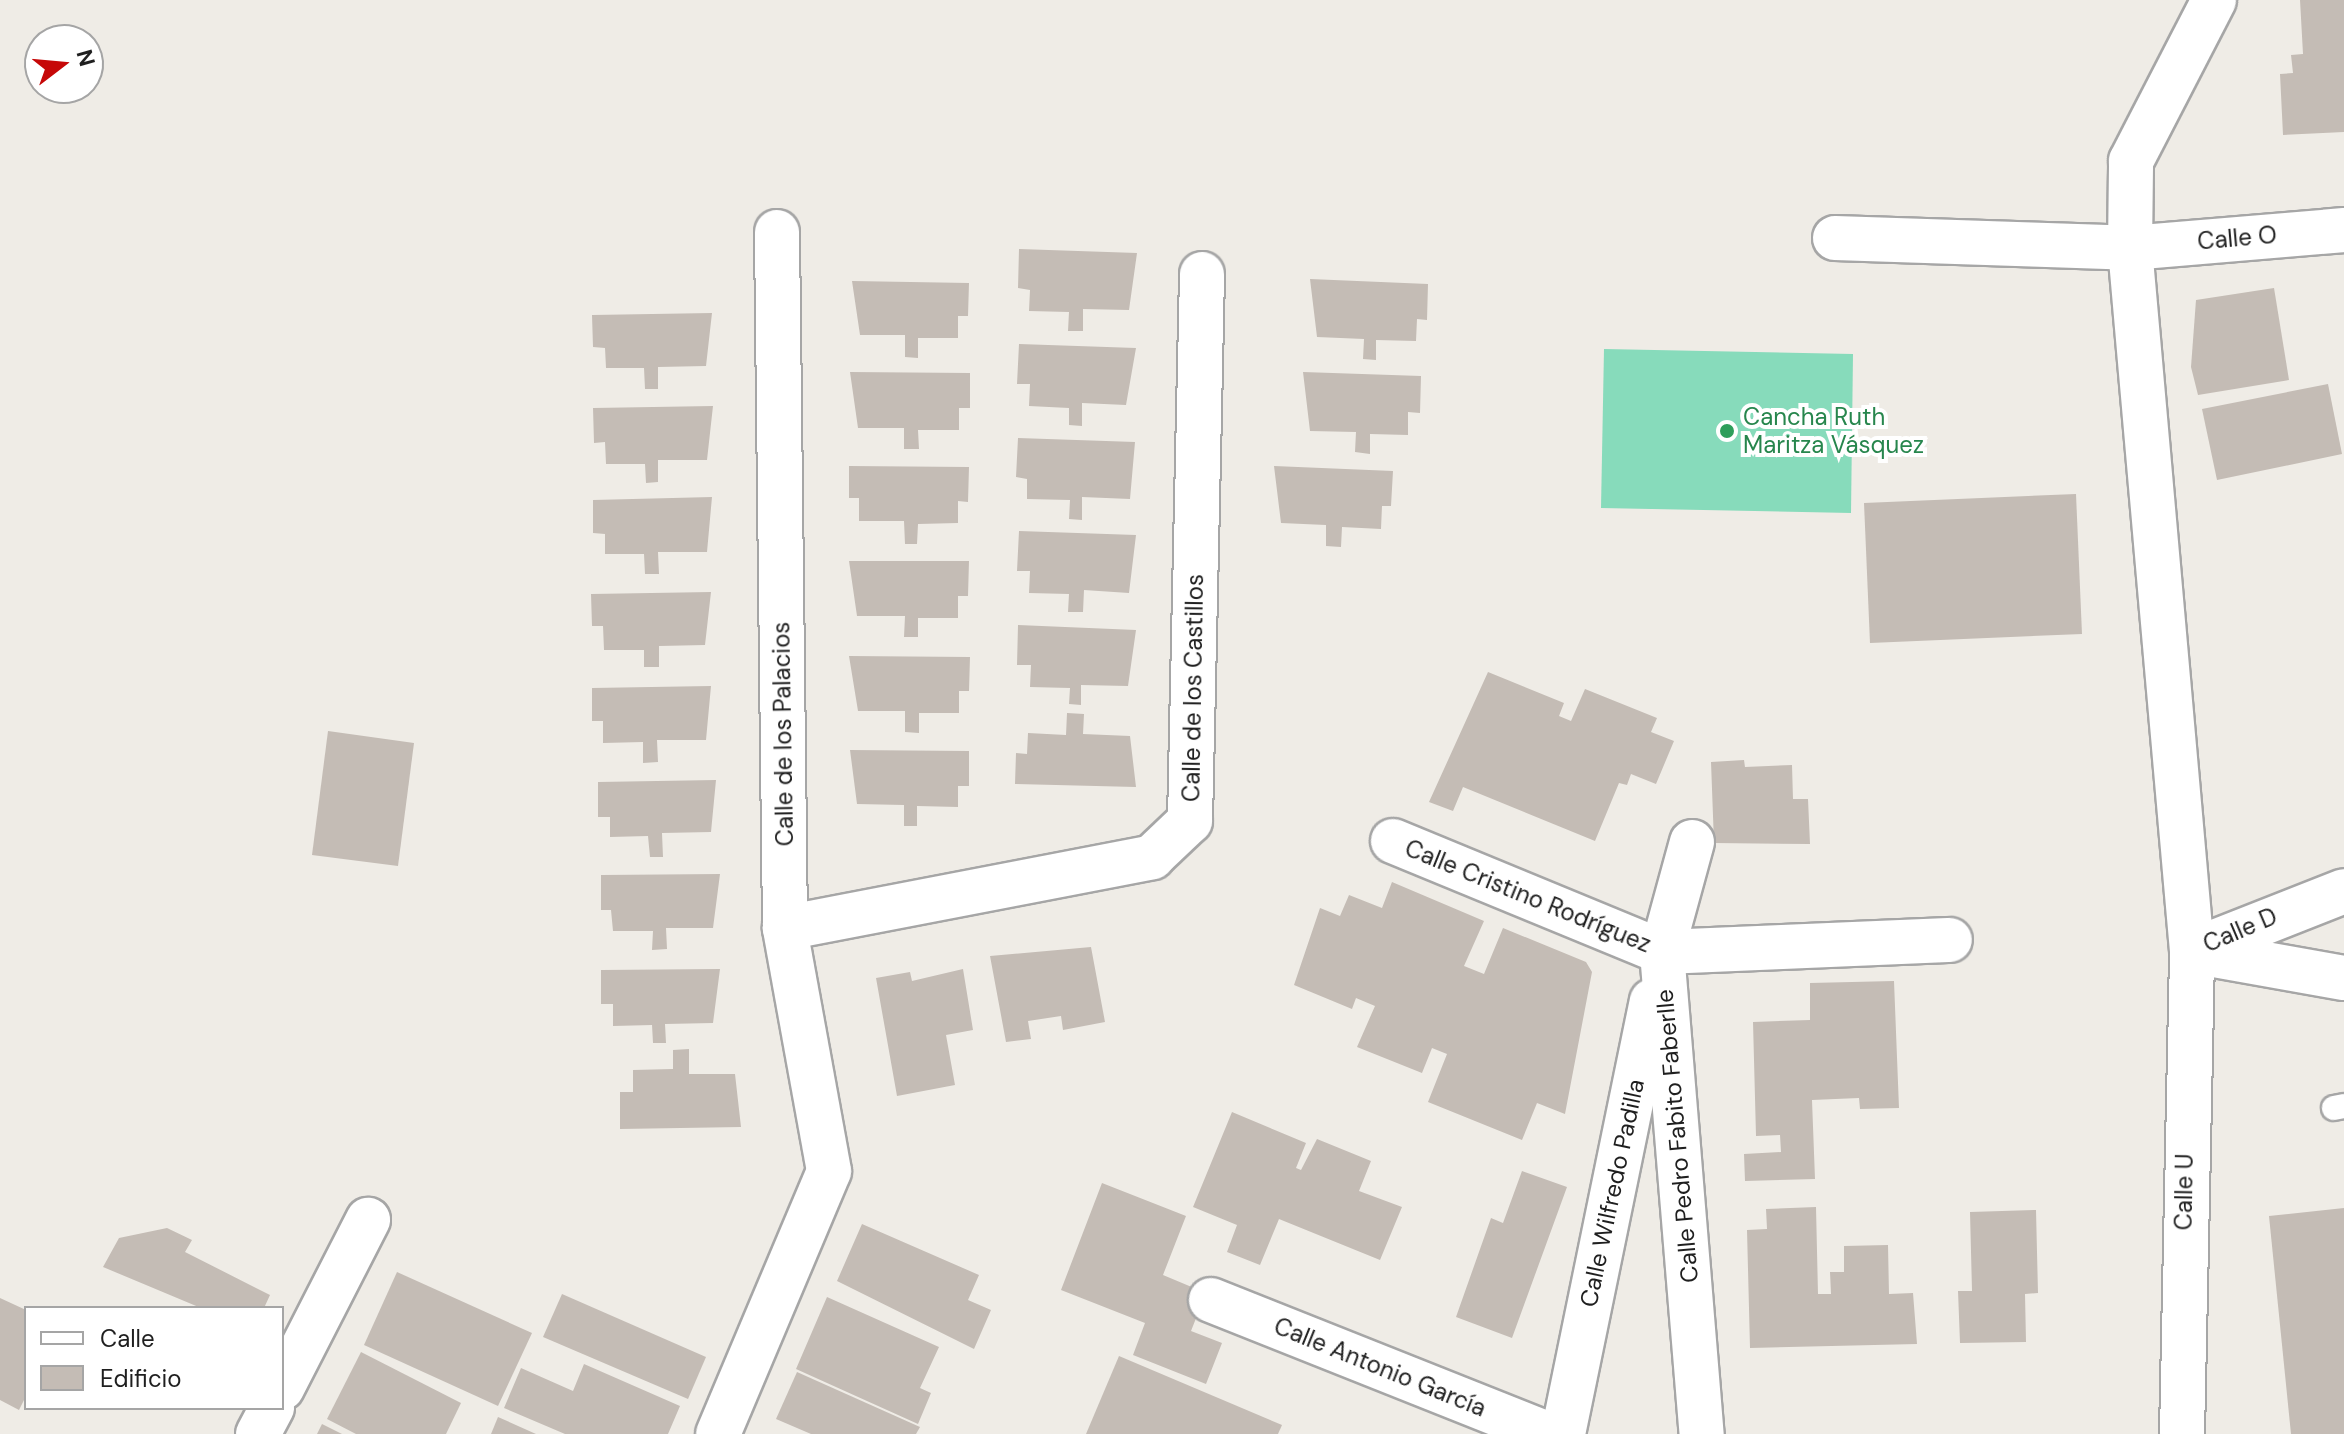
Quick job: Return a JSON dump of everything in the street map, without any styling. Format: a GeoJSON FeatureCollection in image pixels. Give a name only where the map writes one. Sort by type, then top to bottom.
{"type":"FeatureCollection","features":[{"type":"Feature","properties":{"kind":"street","name":"Calle U"},"geometry":{"type":"LineString","coordinates":[[2182,1434],[2192,951],[2130,248],[2131,161],[2214,0]]}},
{"type":"Feature","properties":{"kind":"street","name":"Calle O"},"geometry":{"type":"LineString","coordinates":[[1835,238],[2130,248],[2344,230]]}},
{"type":"Feature","properties":{"kind":"street","name":"Calle de los Palacios"},"geometry":{"type":"LineString","coordinates":[[718,1434],[829,1171],[785,928],[777,232]]}},
{"type":"Feature","properties":{"kind":"street","name":"Calle de los Castillos"},"geometry":{"type":"LineString","coordinates":[[785,928],[1152,857],[1190,821],[1202,274]]}},
{"type":"Feature","properties":{"kind":"street","name":"Calle Cristino Rodríguez"},"geometry":{"type":"LineString","coordinates":[[1393,841],[1662,952]]}},
{"type":"Feature","properties":{"kind":"street","name":"Calle Pedro Fabito Faberlle"},"geometry":{"type":"LineString","coordinates":[[1692,842],[1662,952],[1702,1434]]}},
{"type":"Feature","properties":{"kind":"street","name":"Calle D"},"geometry":{"type":"LineString","coordinates":[[2192,951],[2344,891]]}},
{"type":"Feature","properties":{"kind":"street"},"geometry":{"type":"LineString","coordinates":[[1662,952],[1950,940]]}},
{"type":"Feature","properties":{"kind":"street","name":"Calle D"},"geometry":{"type":"LineString","coordinates":[[2192,951],[2344,978]]}},
{"type":"Feature","properties":{"kind":"street","name":"Calle Wilfredo Padilla"},"geometry":{"type":"LineString","coordinates":[[1563,1434],[1662,952]]}},
{"type":"Feature","properties":{"kind":"street"},"geometry":{"type":"LineString","coordinates":[[284,1384],[368,1220]]}},
{"type":"Feature","properties":{"kind":"street","name":"Calle Antonio García"},"geometry":{"type":"LineString","coordinates":[[1211,1300],[1548,1434]]}},
{"type":"Feature","properties":{"kind":"street"},"geometry":{"type":"LineString","coordinates":[[258,1434],[271,1410]]}},
{"type":"Feature","properties":{"kind":"green space","name":"Cancha Ruth Maritza Vásquez"},"geometry":{"type":"Polygon","coordinates":[[[1604,349],[1853,354],[1851,513],[1601,508],[1604,349]]]}},
{"type":"Feature","properties":{"kind":"building"},"geometry":{"type":"Polygon","coordinates":[[[2300,0],[2344,0],[2344,132],[2283,135],[2280,74],[2293,73],[2291,55],[2303,54],[2300,0]]]}},
{"type":"Feature","properties":{"kind":"building"},"geometry":{"type":"Polygon","coordinates":[[[1019,249],[1137,253],[1129,310],[1083,309],[1083,331],[1068,331],[1069,312],[1029,311],[1030,290],[1018,288],[1019,249]]]}},
{"type":"Feature","properties":{"kind":"building"},"geometry":{"type":"Polygon","coordinates":[[[1310,279],[1428,284],[1427,320],[1417,319],[1416,341],[1376,340],[1376,360],[1363,359],[1364,339],[1317,337],[1310,279]]]}},
{"type":"Feature","properties":{"kind":"building"},"geometry":{"type":"Polygon","coordinates":[[[852,281],[969,283],[968,316],[958,316],[958,338],[918,338],[918,358],[905,357],[905,335],[860,335],[852,281]]]}},
{"type":"Feature","properties":{"kind":"building"},"geometry":{"type":"Polygon","coordinates":[[[2274,288],[2289,380],[2198,395],[2191,367],[2196,300],[2274,288]]]}},
{"type":"Feature","properties":{"kind":"building"},"geometry":{"type":"Polygon","coordinates":[[[712,313],[706,366],[658,367],[658,389],[645,389],[644,368],[606,368],[605,348],[593,347],[592,315],[712,313]]]}},
{"type":"Feature","properties":{"kind":"building"},"geometry":{"type":"Polygon","coordinates":[[[1019,344],[1136,348],[1126,405],[1082,403],[1082,426],[1069,425],[1069,408],[1029,406],[1030,384],[1017,384],[1019,344]]]}},
{"type":"Feature","properties":{"kind":"building"},"geometry":{"type":"Polygon","coordinates":[[[850,372],[970,373],[970,408],[959,408],[959,430],[918,430],[919,449],[904,449],[904,428],[858,428],[850,372]]]}},
{"type":"Feature","properties":{"kind":"building"},"geometry":{"type":"Polygon","coordinates":[[[1303,372],[1421,376],[1420,413],[1408,412],[1408,435],[1370,434],[1370,454],[1355,452],[1356,432],[1310,431],[1303,372]]]}},
{"type":"Feature","properties":{"kind":"building"},"geometry":{"type":"Polygon","coordinates":[[[2328,384],[2342,454],[2217,480],[2202,409],[2328,384]]]}},
{"type":"Feature","properties":{"kind":"building"},"geometry":{"type":"Polygon","coordinates":[[[713,406],[707,460],[658,460],[658,482],[646,483],[645,464],[606,464],[605,442],[594,443],[593,408],[713,406]]]}},
{"type":"Feature","properties":{"kind":"building"},"geometry":{"type":"Polygon","coordinates":[[[1018,438],[1135,442],[1130,499],[1082,497],[1082,520],[1069,519],[1070,500],[1027,499],[1027,479],[1016,477],[1018,438]]]}},
{"type":"Feature","properties":{"kind":"building"},"geometry":{"type":"Polygon","coordinates":[[[849,466],[969,467],[968,502],[958,501],[958,523],[918,524],[917,544],[905,544],[904,521],[859,521],[859,498],[849,498],[849,466]]]}},
{"type":"Feature","properties":{"kind":"building"},"geometry":{"type":"Polygon","coordinates":[[[1274,466],[1393,471],[1391,506],[1382,506],[1381,529],[1342,527],[1341,547],[1326,546],[1326,525],[1281,523],[1274,466]]]}},
{"type":"Feature","properties":{"kind":"building"},"geometry":{"type":"Polygon","coordinates":[[[2076,494],[2082,634],[1870,643],[1864,503],[2076,494]]]}},
{"type":"Feature","properties":{"kind":"building"},"geometry":{"type":"Polygon","coordinates":[[[712,497],[707,552],[658,552],[659,574],[645,574],[644,554],[605,554],[605,534],[593,533],[593,500],[712,497]]]}},
{"type":"Feature","properties":{"kind":"building"},"geometry":{"type":"Polygon","coordinates":[[[1019,531],[1136,535],[1129,593],[1084,590],[1083,612],[1068,612],[1069,594],[1029,593],[1030,571],[1017,571],[1019,531]]]}},
{"type":"Feature","properties":{"kind":"building"},"geometry":{"type":"Polygon","coordinates":[[[849,561],[969,561],[968,596],[958,596],[958,618],[918,618],[918,637],[904,637],[905,616],[857,616],[849,561]]]}},
{"type":"Feature","properties":{"kind":"building"},"geometry":{"type":"Polygon","coordinates":[[[711,592],[705,645],[659,646],[659,667],[644,667],[644,650],[604,650],[603,626],[592,626],[591,594],[711,592]]]}},
{"type":"Feature","properties":{"kind":"building"},"geometry":{"type":"Polygon","coordinates":[[[1018,625],[1136,630],[1128,686],[1081,685],[1081,705],[1069,704],[1070,688],[1030,687],[1031,665],[1017,665],[1018,625]]]}},
{"type":"Feature","properties":{"kind":"building"},"geometry":{"type":"Polygon","coordinates":[[[849,656],[970,657],[969,691],[959,691],[959,713],[919,713],[919,733],[905,732],[905,711],[858,711],[849,656]]]}},
{"type":"Feature","properties":{"kind":"building"},"geometry":{"type":"Polygon","coordinates":[[[1488,672],[1564,703],[1559,716],[1571,721],[1585,689],[1657,718],[1651,732],[1674,741],[1656,784],[1631,774],[1627,785],[1619,783],[1595,841],[1463,787],[1453,811],[1429,802],[1488,672]]]}},
{"type":"Feature","properties":{"kind":"building"},"geometry":{"type":"Polygon","coordinates":[[[711,686],[706,740],[657,740],[658,762],[643,763],[643,742],[603,743],[603,721],[592,721],[592,688],[711,686]]]}},
{"type":"Feature","properties":{"kind":"building"},"geometry":{"type":"Polygon","coordinates":[[[1067,713],[1084,714],[1083,734],[1130,736],[1136,787],[1015,784],[1016,753],[1027,754],[1028,733],[1066,735],[1067,713]]]}},
{"type":"Feature","properties":{"kind":"building"},"geometry":{"type":"Polygon","coordinates":[[[328,731],[414,743],[398,866],[312,855],[328,731]]]}},
{"type":"Feature","properties":{"kind":"building"},"geometry":{"type":"Polygon","coordinates":[[[850,750],[969,751],[969,786],[958,786],[958,807],[917,806],[917,826],[904,826],[904,805],[857,804],[850,750]]]}},
{"type":"Feature","properties":{"kind":"building"},"geometry":{"type":"Polygon","coordinates":[[[1744,760],[1745,767],[1792,765],[1793,799],[1808,799],[1810,844],[1714,843],[1711,762],[1744,760]]]}},
{"type":"Feature","properties":{"kind":"building"},"geometry":{"type":"Polygon","coordinates":[[[716,780],[711,832],[662,833],[663,857],[650,857],[648,836],[610,837],[610,817],[598,817],[598,782],[716,780]]]}},
{"type":"Feature","properties":{"kind":"building"},"geometry":{"type":"Polygon","coordinates":[[[720,874],[713,928],[666,928],[667,949],[652,950],[653,931],[613,931],[611,910],[601,910],[601,875],[720,874]]]}},
{"type":"Feature","properties":{"kind":"building"},"geometry":{"type":"Polygon","coordinates":[[[1392,882],[1484,921],[1464,966],[1484,974],[1503,928],[1586,962],[1592,972],[1565,1114],[1537,1103],[1522,1140],[1428,1102],[1447,1054],[1432,1048],[1422,1073],[1357,1047],[1375,1006],[1356,998],[1352,1009],[1294,985],[1320,908],[1340,916],[1349,895],[1382,908],[1392,882]]]}},
{"type":"Feature","properties":{"kind":"building"},"geometry":{"type":"Polygon","coordinates":[[[1091,947],[1105,1022],[1063,1030],[1061,1016],[1028,1021],[1031,1039],[1006,1042],[990,956],[1091,947]]]}},
{"type":"Feature","properties":{"kind":"building"},"geometry":{"type":"Polygon","coordinates":[[[720,969],[713,1023],[665,1024],[666,1043],[653,1043],[652,1025],[613,1026],[613,1004],[601,1004],[601,970],[720,969]]]}},
{"type":"Feature","properties":{"kind":"building"},"geometry":{"type":"Polygon","coordinates":[[[963,969],[973,1030],[946,1035],[955,1085],[897,1096],[876,978],[910,972],[912,981],[963,969]]]}},
{"type":"Feature","properties":{"kind":"building"},"geometry":{"type":"Polygon","coordinates":[[[1894,981],[1899,1108],[1860,1109],[1859,1098],[1812,1100],[1815,1179],[1745,1181],[1744,1154],[1781,1152],[1780,1135],[1756,1136],[1753,1022],[1810,1020],[1810,983],[1894,981]]]}},
{"type":"Feature","properties":{"kind":"building"},"geometry":{"type":"Polygon","coordinates":[[[689,1049],[689,1074],[735,1074],[741,1127],[620,1129],[620,1092],[633,1092],[633,1070],[673,1069],[673,1050],[689,1049]]]}},
{"type":"Feature","properties":{"kind":"building"},"geometry":{"type":"Polygon","coordinates":[[[1232,1112],[1306,1143],[1296,1168],[1301,1170],[1317,1139],[1371,1161],[1359,1191],[1402,1207],[1380,1260],[1279,1219],[1260,1265],[1227,1252],[1237,1225],[1193,1207],[1232,1112]]]}},
{"type":"Feature","properties":{"kind":"building"},"geometry":{"type":"Polygon","coordinates":[[[1522,1171],[1567,1187],[1512,1338],[1456,1317],[1491,1218],[1503,1223],[1522,1171]]]}},
{"type":"Feature","properties":{"kind":"building"},"geometry":{"type":"Polygon","coordinates":[[[1102,1183],[1186,1216],[1163,1275],[1206,1293],[1191,1331],[1222,1343],[1206,1384],[1133,1355],[1145,1323],[1061,1290],[1102,1183]]]}},
{"type":"Feature","properties":{"kind":"building"},"geometry":{"type":"Polygon","coordinates":[[[1816,1207],[1818,1294],[1831,1294],[1830,1272],[1844,1272],[1844,1246],[1888,1245],[1889,1294],[1913,1293],[1917,1344],[1750,1348],[1747,1230],[1767,1229],[1766,1209],[1816,1207]]]}},
{"type":"Feature","properties":{"kind":"building"},"geometry":{"type":"Polygon","coordinates":[[[2344,1208],[2344,1434],[2291,1434],[2269,1216],[2344,1208]]]}},
{"type":"Feature","properties":{"kind":"building"},"geometry":{"type":"Polygon","coordinates":[[[2036,1210],[2038,1293],[2025,1294],[2026,1342],[1960,1343],[1958,1291],[1972,1291],[1970,1212],[2036,1210]]]}},
{"type":"Feature","properties":{"kind":"building"},"geometry":{"type":"Polygon","coordinates":[[[862,1224],[979,1275],[968,1300],[991,1310],[974,1349],[837,1281],[862,1224]]]}},
{"type":"Feature","properties":{"kind":"building"},"geometry":{"type":"Polygon","coordinates":[[[167,1228],[192,1240],[185,1252],[270,1295],[265,1306],[196,1306],[103,1267],[119,1238],[167,1228]]]}},
{"type":"Feature","properties":{"kind":"building"},"geometry":{"type":"Polygon","coordinates":[[[397,1272],[532,1333],[498,1406],[364,1345],[397,1272]]]}},
{"type":"Feature","properties":{"kind":"building"},"geometry":{"type":"Polygon","coordinates":[[[562,1294],[706,1357],[688,1399],[543,1337],[562,1294]]]}},
{"type":"Feature","properties":{"kind":"building"},"geometry":{"type":"Polygon","coordinates":[[[827,1297],[939,1347],[920,1388],[931,1393],[918,1424],[796,1369],[827,1297]]]}},
{"type":"Feature","properties":{"kind":"building"},"geometry":{"type":"Polygon","coordinates":[[[0,1298],[24,1309],[24,1400],[19,1410],[0,1400],[0,1298]]]}},
{"type":"Feature","properties":{"kind":"building"},"geometry":{"type":"Polygon","coordinates":[[[361,1352],[461,1403],[446,1434],[356,1434],[327,1419],[361,1352]]]}},
{"type":"Feature","properties":{"kind":"building"},"geometry":{"type":"Polygon","coordinates":[[[1119,1356],[1282,1425],[1278,1434],[1086,1434],[1119,1356]]]}},
{"type":"Feature","properties":{"kind":"building"},"geometry":{"type":"Polygon","coordinates":[[[584,1364],[680,1406],[668,1434],[565,1434],[504,1408],[521,1368],[573,1391],[584,1364]]]}},
{"type":"Feature","properties":{"kind":"building"},"geometry":{"type":"Polygon","coordinates":[[[797,1372],[920,1427],[916,1434],[811,1434],[776,1419],[797,1372]]]}},
{"type":"Feature","properties":{"kind":"building"},"geometry":{"type":"Polygon","coordinates":[[[498,1417],[536,1434],[491,1434],[498,1417]]]}},
{"type":"Feature","properties":{"kind":"building"},"geometry":{"type":"Polygon","coordinates":[[[322,1424],[342,1434],[317,1434],[322,1424]]]}},
{"type":"Feature","properties":{"kind":"place","name":"Cancha Ruth Maritza Vásquez"},"geometry":{"type":"Point","coordinates":[1727,431]}}]}
